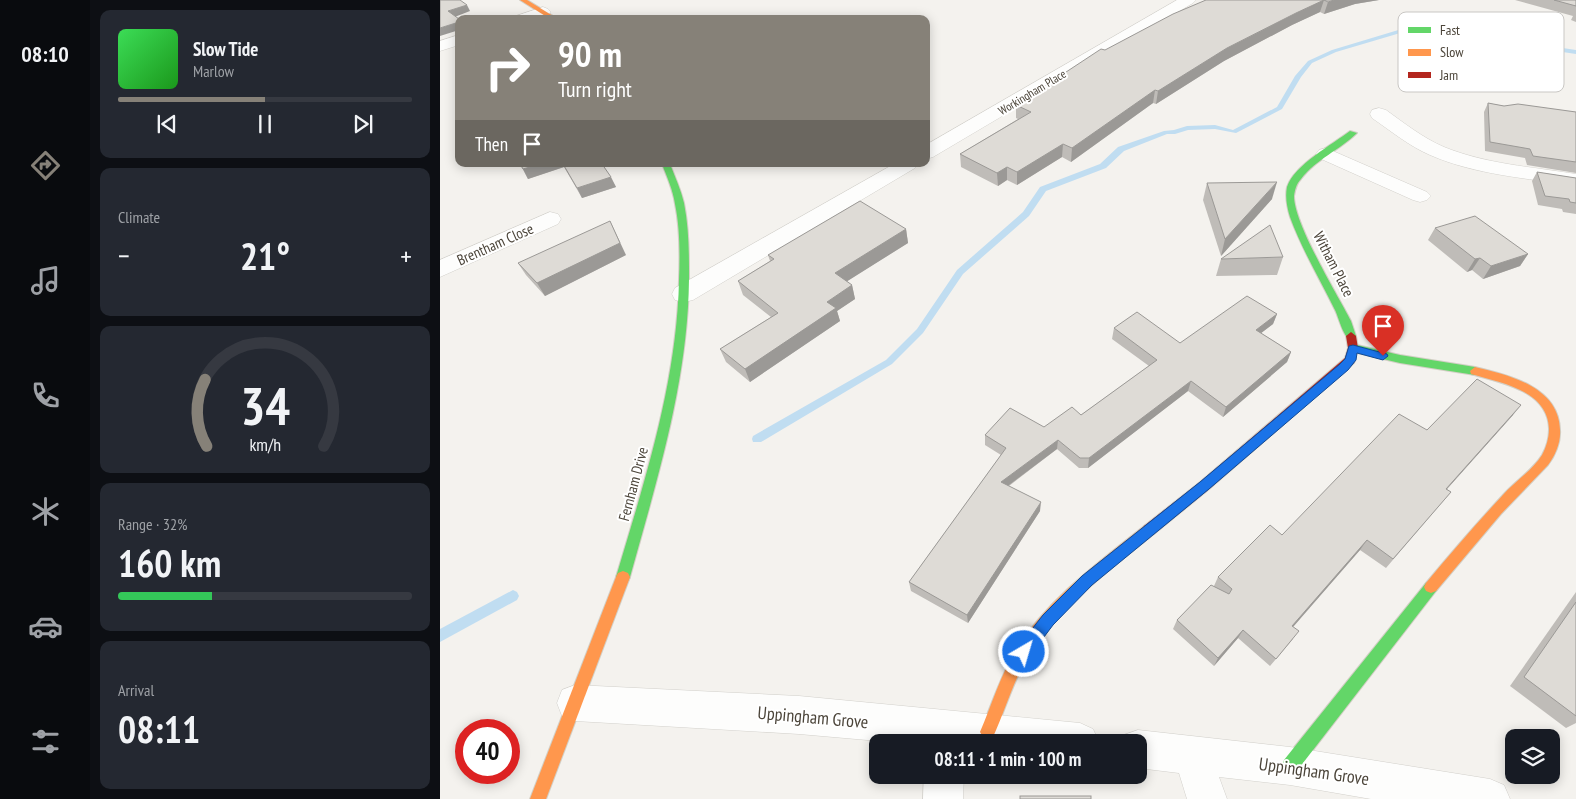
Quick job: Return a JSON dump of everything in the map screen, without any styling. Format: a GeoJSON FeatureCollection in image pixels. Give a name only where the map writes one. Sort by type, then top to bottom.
{"type":"FeatureCollection","features":[{"type":"Feature","properties":{"kind":"street"},"geometry":{"type":"LineString","coordinates":[[523,0],[549,15]]}},
{"type":"Feature","properties":{"kind":"street","name":"Workingham Place"},"geometry":{"type":"LineString","coordinates":[[930,151],[1188,0]]}},
{"type":"Feature","properties":{"kind":"street"},"geometry":{"type":"LineString","coordinates":[[440,46],[455,41]]}},
{"type":"Feature","properties":{"kind":"street"},"geometry":{"type":"LineString","coordinates":[[1380,114],[1410,136],[1446,154],[1469,161],[1576,180]]}},
{"type":"Feature","properties":{"kind":"street","name":"Witham Place"},"geometry":{"type":"LineString","coordinates":[[1353,348],[1351,334],[1347,325],[1296,223],[1290,205],[1289,191],[1294,182],[1354,133]]}},
{"type":"Feature","properties":{"kind":"street"},"geometry":{"type":"LineString","coordinates":[[1326,154],[1420,196]]}},
{"type":"Feature","properties":{"kind":"street","name":"Fernham Drive"},"geometry":{"type":"LineString","coordinates":[[538,799],[619,592],[652,476],[677,364],[686,270],[681,210],[675,186],[667,167]]}},
{"type":"Feature","properties":{"kind":"street"},"geometry":{"type":"LineString","coordinates":[[684,294],[903,167]]}},
{"type":"Feature","properties":{"kind":"street","name":"Brentham Close"},"geometry":{"type":"LineString","coordinates":[[440,268],[550,219]]}},
{"type":"Feature","properties":{"kind":"street"},"geometry":{"type":"LineString","coordinates":[[988,732],[1007,685],[1024,652],[1048,620],[1087,580],[1204,486],[1344,367],[1350,360],[1353,348],[1383,356],[1458,368],[1504,379],[1543,396],[1554,406],[1560,418],[1560,433],[1551,453],[1504,501],[1418,602],[1290,766]]}},
{"type":"Feature","properties":{"kind":"street","name":"Uppingham Grove"},"geometry":{"type":"LineString","coordinates":[[575,703],[799,715],[932,734]]}},
{"type":"Feature","properties":{"kind":"street","name":"Uppingham Grove"},"geometry":{"type":"LineString","coordinates":[[967,734],[988,732],[1006,734]]}},
{"type":"Feature","properties":{"kind":"street","name":"Uppingham Grove"},"geometry":{"type":"LineString","coordinates":[[1147,750],[1290,766],[1490,799]]}},
{"type":"Feature","properties":{"kind":"street"},"geometry":{"type":"LineString","coordinates":[[1192,755],[1207,799]]}},
{"type":"Feature","properties":{"kind":"street"},"geometry":{"type":"LineString","coordinates":[[943,799],[944,784]]}},
{"type":"Feature","properties":{"kind":"building"},"geometry":{"type":"Polygon","coordinates":[[[440,0],[460,0],[467,5],[448,11],[455,16],[455,23],[440,28],[440,0]]]}},
{"type":"Feature","properties":{"kind":"building"},"geometry":{"type":"Polygon","coordinates":[[[1206,0],[1324,0],[1227,48],[1158,91],[1155,90],[1072,148],[1063,144],[1017,172],[1007,167],[997,173],[960,154],[1031,112],[1016,105],[1101,49],[1105,50],[1173,14],[1206,0]]]}},
{"type":"Feature","properties":{"kind":"building"},"geometry":{"type":"Polygon","coordinates":[[[1554,0],[1576,0],[1576,6],[1554,0]]]}},
{"type":"Feature","properties":{"kind":"building"},"geometry":{"type":"Polygon","coordinates":[[[1488,103],[1504,106],[1518,104],[1576,112],[1576,162],[1533,156],[1530,149],[1490,142],[1488,103]]]}},
{"type":"Feature","properties":{"kind":"building"},"geometry":{"type":"Polygon","coordinates":[[[565,167],[604,167],[611,177],[577,188],[565,167]]]}},
{"type":"Feature","properties":{"kind":"building"},"geometry":{"type":"Polygon","coordinates":[[[1537,172],[1576,178],[1576,203],[1570,202],[1569,199],[1545,196],[1537,172]]]}},
{"type":"Feature","properties":{"kind":"building"},"geometry":{"type":"Polygon","coordinates":[[[1277,182],[1225,239],[1207,183],[1277,182]]]}},
{"type":"Feature","properties":{"kind":"building"},"geometry":{"type":"Polygon","coordinates":[[[860,201],[906,229],[835,273],[852,285],[827,302],[836,308],[745,369],[720,349],[778,313],[738,281],[774,259],[768,255],[860,201]]]}},
{"type":"Feature","properties":{"kind":"building"},"geometry":{"type":"Polygon","coordinates":[[[1475,216],[1528,254],[1491,266],[1480,258],[1475,259],[1435,228],[1475,216]]]}},
{"type":"Feature","properties":{"kind":"building"},"geometry":{"type":"Polygon","coordinates":[[[610,221],[620,243],[537,283],[518,263],[610,221]]]}},
{"type":"Feature","properties":{"kind":"building"},"geometry":{"type":"Polygon","coordinates":[[[1270,225],[1283,257],[1221,259],[1270,225]]]}},
{"type":"Feature","properties":{"kind":"building"},"geometry":{"type":"Polygon","coordinates":[[[1247,296],[1277,314],[1256,330],[1291,352],[1226,407],[1191,381],[1089,458],[1080,458],[1058,440],[1001,482],[1041,502],[967,615],[909,582],[1006,448],[985,435],[1010,408],[1044,427],[1072,407],[1081,415],[1157,360],[1114,328],[1137,312],[1180,343],[1247,296]]]}},
{"type":"Feature","properties":{"kind":"building"},"geometry":{"type":"Polygon","coordinates":[[[1477,379],[1521,405],[1446,489],[1451,492],[1393,559],[1367,540],[1292,626],[1299,631],[1276,659],[1243,630],[1218,658],[1177,620],[1211,585],[1229,594],[1232,589],[1218,577],[1270,525],[1282,535],[1399,414],[1427,430],[1477,379]]]}},
{"type":"Feature","properties":{"kind":"building"},"geometry":{"type":"Polygon","coordinates":[[[1576,602],[1576,716],[1524,677],[1576,602]]]}},
{"type":"Feature","properties":{"kind":"building"},"geometry":{"type":"Polygon","coordinates":[[[1020,796],[1091,796],[1091,799],[1020,799],[1020,796]]]}},
{"type":"Feature","properties":{"kind":"waterway"},"geometry":{"type":"LineString","coordinates":[[757,439],[889,362],[920,331],[960,272],[1026,214],[1043,189],[1103,166],[1121,149],[1166,132],[1175,132],[1187,128],[1215,127],[1234,132],[1280,108],[1298,76],[1310,62],[1334,51],[1398,32]]}},
{"type":"Feature","properties":{"kind":"waterway"},"geometry":{"type":"LineString","coordinates":[[1564,50],[1576,52]]}},
{"type":"Feature","properties":{"kind":"waterway"},"geometry":{"type":"LineString","coordinates":[[440,636],[513,596]]}},
{"type":"Feature","properties":{"kind":"traffic: fast"},"geometry":{"type":"LineString","coordinates":[[1351,336],[1346,321],[1302,236],[1290,198],[1292,185],[1304,170],[1320,156],[1353,133]]}},
{"type":"Feature","properties":{"kind":"traffic: fast"},"geometry":{"type":"LineString","coordinates":[[623,577],[648,489],[671,396],[684,303],[685,257],[681,211],[677,193],[667,167]]}},
{"type":"Feature","properties":{"kind":"traffic: fast"},"geometry":{"type":"LineString","coordinates":[[1353,348],[1400,359],[1475,371]]}},
{"type":"Feature","properties":{"kind":"traffic: fast"},"geometry":{"type":"LineString","coordinates":[[1290,766],[1431,587]]}},
{"type":"Feature","properties":{"kind":"traffic: slow"},"geometry":{"type":"LineString","coordinates":[[523,0],[548,15]]}},
{"type":"Feature","properties":{"kind":"traffic: slow"},"geometry":{"type":"LineString","coordinates":[[1431,587],[1511,494],[1544,462],[1555,436],[1554,420],[1548,406],[1538,396],[1508,380],[1475,371]]}},
{"type":"Feature","properties":{"kind":"traffic: slow"},"geometry":{"type":"LineString","coordinates":[[988,732],[1013,671],[1023,652],[1036,634],[1081,586],[1149,530]]}},
{"type":"Feature","properties":{"kind":"traffic: slow"},"geometry":{"type":"LineString","coordinates":[[538,799],[623,577]]}},
{"type":"Feature","properties":{"kind":"traffic: jam"},"geometry":{"type":"LineString","coordinates":[[1149,530],[1204,486],[1350,360],[1353,348],[1351,336]]}},
{"type":"Feature","properties":{"kind":"route"},"geometry":{"type":"LineString","coordinates":[[1024,652],[1048,620],[1087,580],[1204,486],[1344,367],[1350,360],[1353,348],[1383,356]]}}]}
